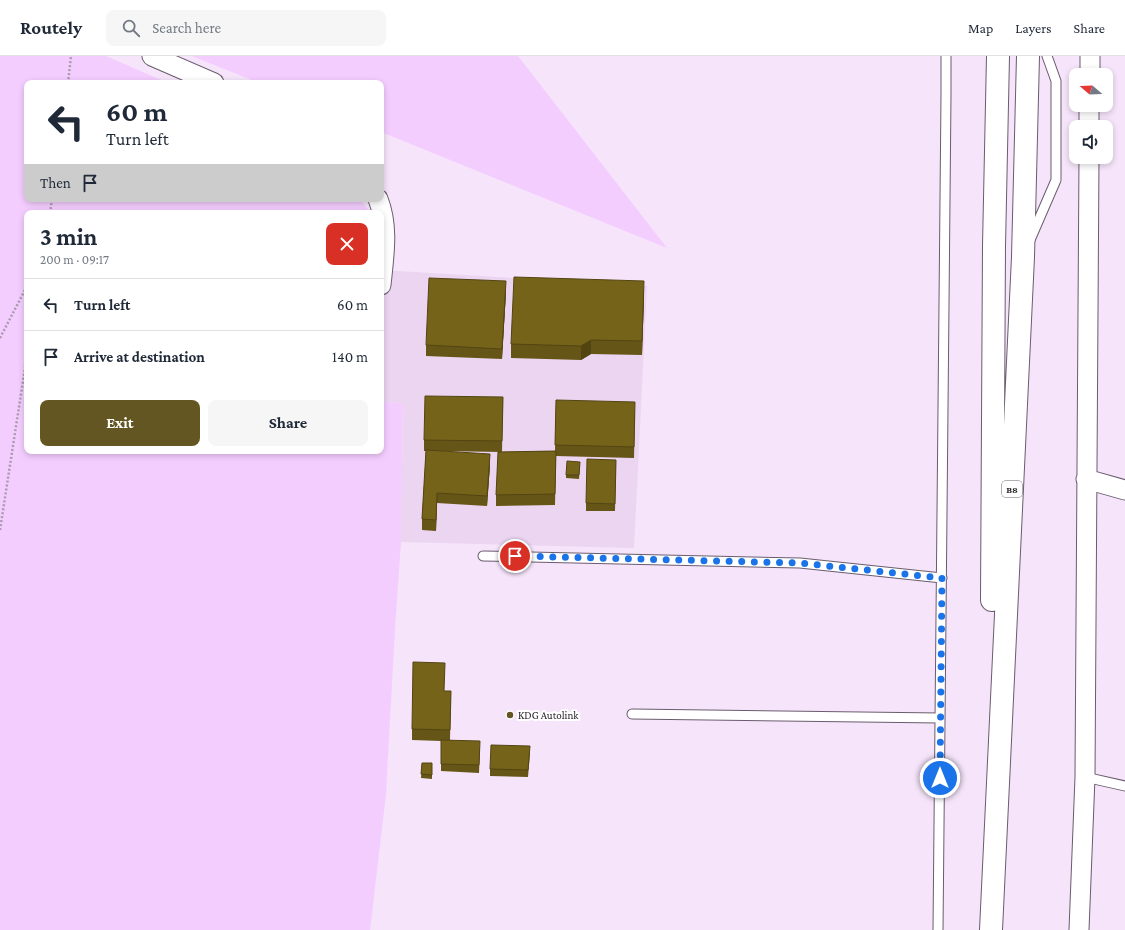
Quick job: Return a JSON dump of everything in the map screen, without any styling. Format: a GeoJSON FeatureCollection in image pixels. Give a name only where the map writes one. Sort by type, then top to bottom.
{"type":"FeatureCollection","features":[{"type":"Feature","properties":{"kind":"highway","name":"B8"},"geometry":{"type":"LineString","coordinates":[[991,925],[994,246],[998,56]]}},
{"type":"Feature","properties":{"kind":"highway","name":"B8"},"geometry":{"type":"LineString","coordinates":[[991,925],[1023,257],[1028,56]]}},
{"type":"Feature","properties":{"kind":"street"},"geometry":{"type":"LineString","coordinates":[[152,56],[207,80]]}},
{"type":"Feature","properties":{"kind":"street"},"geometry":{"type":"LineString","coordinates":[[1090,56],[1090,68]]}},
{"type":"Feature","properties":{"kind":"street"},"geometry":{"type":"LineString","coordinates":[[1079,930],[1085,777],[1089,164]]}},
{"type":"Feature","properties":{"kind":"street"},"geometry":{"type":"LineString","coordinates":[[384,226],[386,241],[384,259]]}},
{"type":"Feature","properties":{"kind":"street"},"geometry":{"type":"LineString","coordinates":[[1086,479],[1125,490]]}},
{"type":"Feature","properties":{"kind":"lane"},"geometry":{"type":"LineString","coordinates":[[938,930],[946,56]]}},
{"type":"Feature","properties":{"kind":"lane"},"geometry":{"type":"LineString","coordinates":[[1023,257],[1056,180],[1056,81],[1047,56]]}},
{"type":"Feature","properties":{"kind":"lane"},"geometry":{"type":"LineString","coordinates":[[483,556],[800,563],[942,578]]}},
{"type":"Feature","properties":{"kind":"lane"},"geometry":{"type":"LineString","coordinates":[[632,714],[940,718]]}},
{"type":"Feature","properties":{"kind":"lane"},"geometry":{"type":"LineString","coordinates":[[1085,777],[1125,786]]}},
{"type":"Feature","properties":{"kind":"path"},"geometry":{"type":"LineString","coordinates":[[68,80],[72,56]]}},
{"type":"Feature","properties":{"kind":"path"},"geometry":{"type":"LineString","coordinates":[[0,338],[24,292]]}},
{"type":"Feature","properties":{"kind":"path"},"geometry":{"type":"LineString","coordinates":[[0,530],[24,374]]}},
{"type":"Feature","properties":{"kind":"shaded area"},"geometry":{"type":"Polygon","coordinates":[[[0,56],[106,56],[161,80],[24,80],[24,202],[362,202],[368,210],[24,210],[24,454],[384,454],[384,401],[403,404],[401,542],[386,794],[370,930],[0,930],[0,56]]]}},
{"type":"Feature","properties":{"kind":"shaded area"},"geometry":{"type":"Polygon","coordinates":[[[192,56],[518,56],[667,248],[384,133],[384,80],[252,80],[192,56]]]}},
{"type":"Feature","properties":{"kind":"shaded area"},"geometry":{"type":"Polygon","coordinates":[[[384,270],[647,286],[634,548],[401,542],[403,404],[384,401],[384,270]]]}},
{"type":"Feature","properties":{"kind":"building"},"geometry":{"type":"Polygon","coordinates":[[[514,277],[644,281],[642,341],[591,340],[581,346],[511,344],[514,277]]]}},
{"type":"Feature","properties":{"kind":"building"},"geometry":{"type":"Polygon","coordinates":[[[429,278],[506,281],[502,349],[426,345],[429,278]]]}},
{"type":"Feature","properties":{"kind":"building"},"geometry":{"type":"Polygon","coordinates":[[[425,396],[503,397],[502,441],[424,440],[425,396]]]}},
{"type":"Feature","properties":{"kind":"building"},"geometry":{"type":"Polygon","coordinates":[[[556,400],[635,402],[634,447],[555,445],[556,400]]]}},
{"type":"Feature","properties":{"kind":"building"},"geometry":{"type":"Polygon","coordinates":[[[426,450],[490,454],[487,496],[437,493],[436,520],[422,519],[426,450]]]}},
{"type":"Feature","properties":{"kind":"building"},"geometry":{"type":"Polygon","coordinates":[[[556,451],[555,494],[496,495],[498,452],[556,451]]]}},
{"type":"Feature","properties":{"kind":"building"},"geometry":{"type":"Polygon","coordinates":[[[587,459],[616,460],[615,504],[586,503],[587,459]]]}},
{"type":"Feature","properties":{"kind":"building"},"geometry":{"type":"Polygon","coordinates":[[[567,461],[580,462],[579,475],[566,475],[567,461]]]}},
{"type":"Feature","properties":{"kind":"building"},"geometry":{"type":"Polygon","coordinates":[[[413,662],[445,663],[444,691],[451,691],[450,730],[412,729],[413,662]]]}},
{"type":"Feature","properties":{"kind":"building"},"geometry":{"type":"Polygon","coordinates":[[[441,740],[480,741],[479,765],[441,764],[441,740]]]}},
{"type":"Feature","properties":{"kind":"building"},"geometry":{"type":"Polygon","coordinates":[[[491,745],[530,746],[528,770],[490,769],[491,745]]]}},
{"type":"Feature","properties":{"kind":"building"},"geometry":{"type":"Polygon","coordinates":[[[422,763],[432,763],[432,775],[421,774],[422,763]]]}},
{"type":"Feature","properties":{"kind":"place","name":"KDG Autolink"},"geometry":{"type":"Point","coordinates":[510,715]}},
{"type":"Feature","properties":{"kind":"route"},"geometry":{"type":"LineString","coordinates":[[515,556],[800,563],[942,578],[940,778]]}}]}
